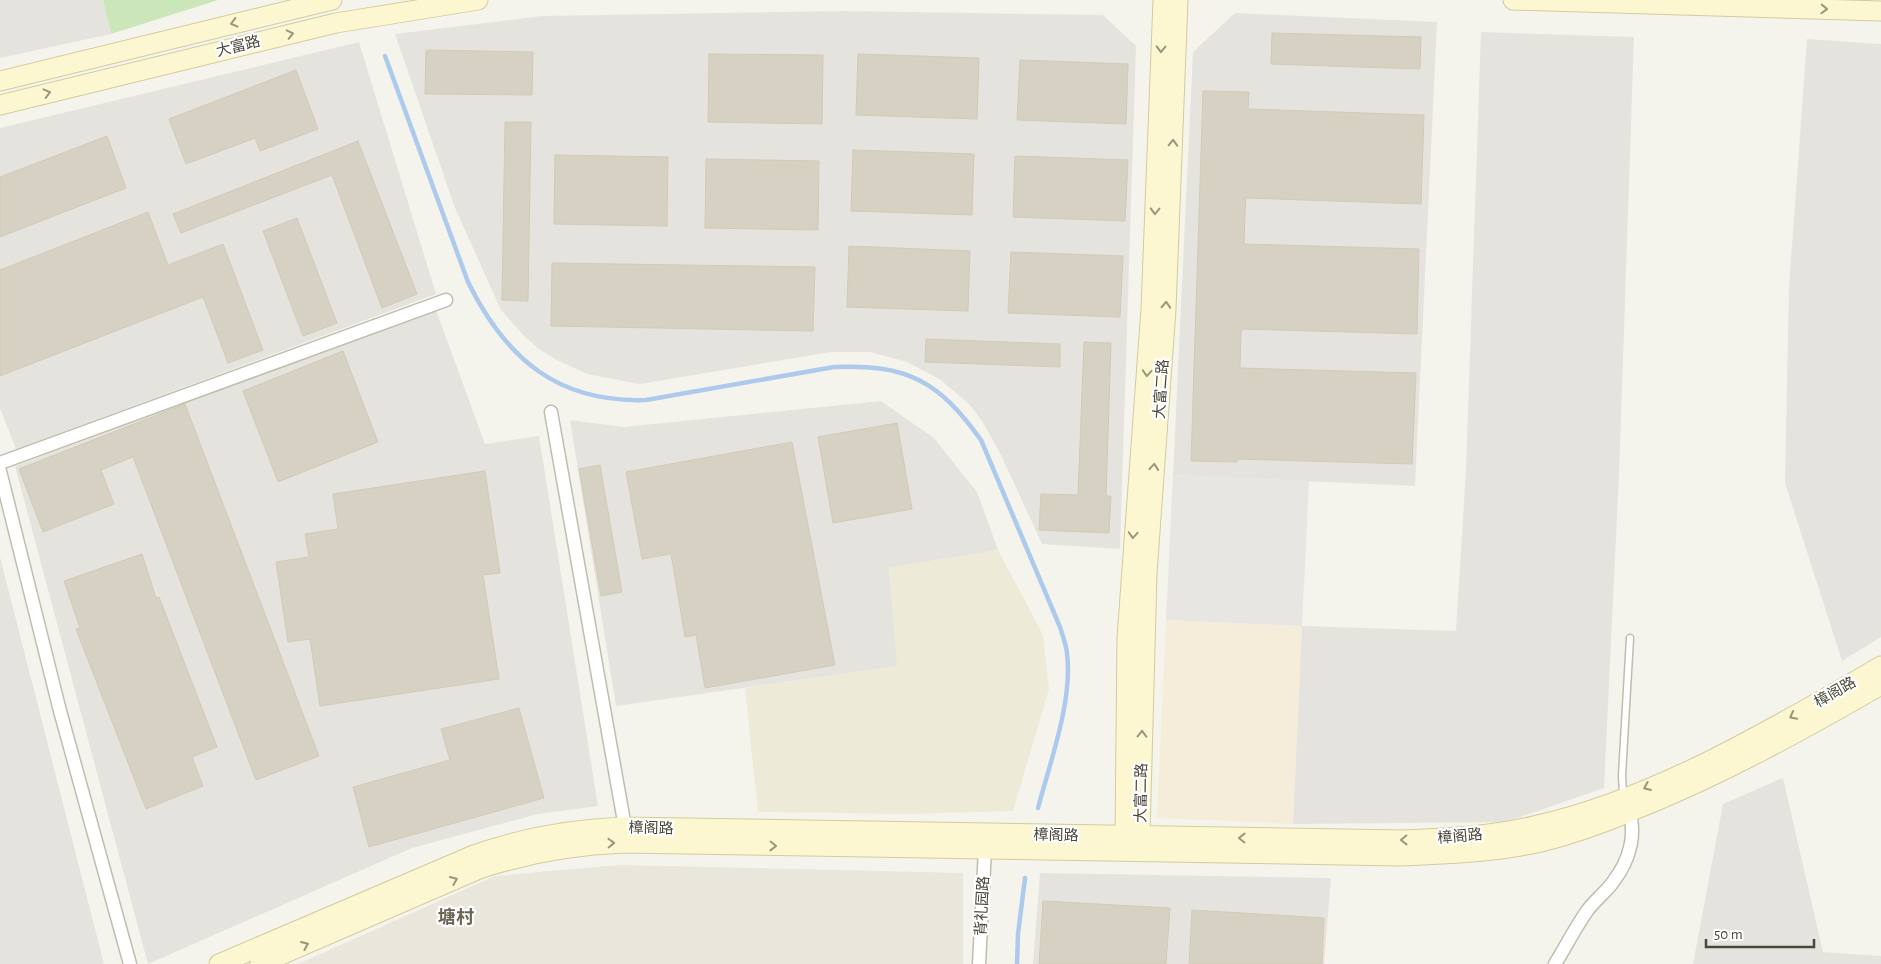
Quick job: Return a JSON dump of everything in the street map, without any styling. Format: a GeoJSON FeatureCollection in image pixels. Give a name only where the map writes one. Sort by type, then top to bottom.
{"type":"FeatureCollection","features":[{"type":"Feature","properties":{"kind":"main road","name":"大富路"},"geometry":{"type":"LineString","coordinates":[[0,82],[332,0]]}},
{"type":"Feature","properties":{"kind":"main road","name":"大富路"},"geometry":{"type":"LineString","coordinates":[[0,105],[319,27],[376,15],[478,0]]}},
{"type":"Feature","properties":{"kind":"main road","name":"大富二路"},"geometry":{"type":"LineString","coordinates":[[1133,841],[1127,638],[1151,308],[1163,0]]}},
{"type":"Feature","properties":{"kind":"main road","name":"大富二路"},"geometry":{"type":"LineString","coordinates":[[1133,841],[1147,573],[1166,309],[1178,0]]}},
{"type":"Feature","properties":{"kind":"main road"},"geometry":{"type":"LineString","coordinates":[[1513,0],[1881,11]]}},
{"type":"Feature","properties":{"kind":"main road","name":"樟阁路"},"geometry":{"type":"LineString","coordinates":[[1627,805],[1881,666]]}},
{"type":"Feature","properties":{"kind":"main road","name":"樟阁路"},"geometry":{"type":"LineString","coordinates":[[219,964],[474,855],[512,841],[588,828],[625,827],[1133,841],[1403,840],[1454,837],[1538,825],[1583,813],[1627,805],[1698,784],[1746,760],[1881,685]]}},
{"type":"Feature","properties":{"kind":"main road","name":"樟阁路"},"geometry":{"type":"LineString","coordinates":[[260,964],[479,869],[515,857],[586,844],[984,849],[1133,841]]}},
{"type":"Feature","properties":{"kind":"street"},"geometry":{"type":"LineString","coordinates":[[0,464],[446,300]]}},
{"type":"Feature","properties":{"kind":"street"},"geometry":{"type":"LineString","coordinates":[[551,412],[625,827]]}},
{"type":"Feature","properties":{"kind":"street"},"geometry":{"type":"LineString","coordinates":[[0,470],[60,711],[130,964]]}},
{"type":"Feature","properties":{"kind":"street"},"geometry":{"type":"LineString","coordinates":[[1555,964],[1588,910],[1613,882],[1624,864],[1632,843],[1627,805]]}},
{"type":"Feature","properties":{"kind":"street","name":"背礼园路"},"geometry":{"type":"LineString","coordinates":[[979,964],[984,849]]}},
{"type":"Feature","properties":{"kind":"lane"},"geometry":{"type":"LineString","coordinates":[[1627,805],[1622,775],[1630,638]]}},
{"type":"Feature","properties":{"kind":"shaded area"},"geometry":{"type":"Polygon","coordinates":[[[0,0],[103,0],[111,34],[0,58],[0,0]]]}},
{"type":"Feature","properties":{"kind":"shaded area"},"geometry":{"type":"Polygon","coordinates":[[[845,11],[1103,15],[1136,46],[1120,549],[1042,544],[1001,455],[982,421],[970,405],[941,380],[907,362],[870,352],[831,352],[640,384],[587,374],[539,349],[525,337],[501,310],[455,208],[395,34],[542,16],[845,11]]]}},
{"type":"Feature","properties":{"kind":"shaded area"},"geometry":{"type":"Polygon","coordinates":[[[1235,13],[1437,22],[1415,486],[1173,475],[1193,52],[1235,13]]]}},
{"type":"Feature","properties":{"kind":"shaded area"},"geometry":{"type":"Polygon","coordinates":[[[1481,32],[1634,37],[1619,475],[1604,788],[1506,822],[1293,824],[1302,626],[1456,631],[1466,470],[1481,32]]]}},
{"type":"Feature","properties":{"kind":"shaded area"},"geometry":{"type":"Polygon","coordinates":[[[1807,39],[1881,44],[1881,637],[1842,661],[1785,483],[1789,287],[1807,39]]]}},
{"type":"Feature","properties":{"kind":"shaded area"},"geometry":{"type":"Polygon","coordinates":[[[359,42],[436,294],[16,449],[0,408],[0,128],[359,42]]]}},
{"type":"Feature","properties":{"kind":"shaded area"},"geometry":{"type":"Polygon","coordinates":[[[436,310],[485,444],[539,436],[598,806],[538,814],[412,848],[148,964],[15,466],[436,310]]]}},
{"type":"Feature","properties":{"kind":"shaded area"},"geometry":{"type":"Polygon","coordinates":[[[881,401],[934,438],[977,492],[998,550],[889,568],[898,666],[616,706],[570,420],[624,427],[881,401]]]}},
{"type":"Feature","properties":{"kind":"shaded area"},"geometry":{"type":"Polygon","coordinates":[[[1173,475],[1309,481],[1302,626],[1166,620],[1173,475]]]}},
{"type":"Feature","properties":{"kind":"shaded area"},"geometry":{"type":"Polygon","coordinates":[[[998,550],[1043,635],[1049,689],[1013,811],[910,814],[758,812],[745,688],[897,666],[889,568],[998,550]]]}},
{"type":"Feature","properties":{"kind":"shaded area"},"geometry":{"type":"Polygon","coordinates":[[[0,557],[104,964],[0,964],[0,557]]]}},
{"type":"Feature","properties":{"kind":"shaded area"},"geometry":{"type":"Polygon","coordinates":[[[1166,620],[1302,626],[1293,824],[1157,818],[1166,620]]]}},
{"type":"Feature","properties":{"kind":"shaded area"},"geometry":{"type":"Polygon","coordinates":[[[1783,778],[1823,952],[1881,956],[1881,964],[1693,964],[1723,804],[1783,778]]]}},
{"type":"Feature","properties":{"kind":"shaded area"},"geometry":{"type":"Polygon","coordinates":[[[619,865],[963,873],[963,964],[298,964],[495,876],[619,865]]]}},
{"type":"Feature","properties":{"kind":"shaded area"},"geometry":{"type":"Polygon","coordinates":[[[1040,873],[1331,878],[1324,964],[1033,964],[1040,873]]]}},
{"type":"Feature","properties":{"kind":"green space"},"geometry":{"type":"Polygon","coordinates":[[[103,0],[218,0],[111,34],[103,0]]]}},
{"type":"Feature","properties":{"kind":"building"},"geometry":{"type":"Polygon","coordinates":[[[1272,33],[1421,37],[1420,69],[1271,64],[1272,33]]]}},
{"type":"Feature","properties":{"kind":"building"},"geometry":{"type":"Polygon","coordinates":[[[426,50],[533,52],[532,95],[425,94],[426,50]]]}},
{"type":"Feature","properties":{"kind":"building"},"geometry":{"type":"Polygon","coordinates":[[[709,54],[823,55],[822,124],[708,122],[709,54]]]}},
{"type":"Feature","properties":{"kind":"building"},"geometry":{"type":"Polygon","coordinates":[[[858,54],[979,58],[977,119],[856,115],[858,54]]]}},
{"type":"Feature","properties":{"kind":"building"},"geometry":{"type":"Polygon","coordinates":[[[1020,60],[1128,64],[1126,124],[1017,120],[1020,60]]]}},
{"type":"Feature","properties":{"kind":"building"},"geometry":{"type":"Polygon","coordinates":[[[296,70],[318,129],[260,151],[255,138],[186,164],[169,119],[296,70]]]}},
{"type":"Feature","properties":{"kind":"building"},"geometry":{"type":"Polygon","coordinates":[[[1203,91],[1249,92],[1248,109],[1424,115],[1421,204],[1246,198],[1245,212],[1244,244],[1419,249],[1417,334],[1242,329],[1241,332],[1240,368],[1416,373],[1412,464],[1237,459],[1237,462],[1191,461],[1203,91]]]}},
{"type":"Feature","properties":{"kind":"building"},"geometry":{"type":"Polygon","coordinates":[[[505,122],[531,122],[528,301],[502,300],[505,122]]]}},
{"type":"Feature","properties":{"kind":"building"},"geometry":{"type":"Polygon","coordinates":[[[107,136],[126,188],[0,237],[0,177],[107,136]]]}},
{"type":"Feature","properties":{"kind":"building"},"geometry":{"type":"Polygon","coordinates":[[[358,141],[417,294],[382,308],[332,175],[181,233],[173,214],[358,141]]]}},
{"type":"Feature","properties":{"kind":"building"},"geometry":{"type":"Polygon","coordinates":[[[853,150],[974,154],[972,215],[851,211],[853,150]]]}},
{"type":"Feature","properties":{"kind":"building"},"geometry":{"type":"Polygon","coordinates":[[[555,155],[668,157],[667,226],[554,224],[555,155]]]}},
{"type":"Feature","properties":{"kind":"building"},"geometry":{"type":"Polygon","coordinates":[[[1015,156],[1128,160],[1125,221],[1013,217],[1015,156]]]}},
{"type":"Feature","properties":{"kind":"building"},"geometry":{"type":"Polygon","coordinates":[[[706,159],[819,161],[818,230],[705,228],[706,159]]]}},
{"type":"Feature","properties":{"kind":"building"},"geometry":{"type":"Polygon","coordinates":[[[148,212],[168,265],[223,244],[263,350],[228,363],[203,297],[0,376],[0,270],[148,212]]]}},
{"type":"Feature","properties":{"kind":"building"},"geometry":{"type":"Polygon","coordinates":[[[297,218],[337,323],[303,336],[263,231],[297,218]]]}},
{"type":"Feature","properties":{"kind":"building"},"geometry":{"type":"Polygon","coordinates":[[[849,246],[970,251],[968,311],[847,307],[849,246]]]}},
{"type":"Feature","properties":{"kind":"building"},"geometry":{"type":"Polygon","coordinates":[[[1011,252],[1123,256],[1120,317],[1008,313],[1011,252]]]}},
{"type":"Feature","properties":{"kind":"building"},"geometry":{"type":"Polygon","coordinates":[[[552,263],[815,267],[813,331],[551,326],[552,263]]]}},
{"type":"Feature","properties":{"kind":"building"},"geometry":{"type":"Polygon","coordinates":[[[926,339],[1060,344],[1060,367],[925,362],[926,339]]]}},
{"type":"Feature","properties":{"kind":"building"},"geometry":{"type":"Polygon","coordinates":[[[1084,342],[1111,343],[1106,496],[1111,496],[1109,533],[1039,530],[1041,494],[1078,495],[1084,342]]]}},
{"type":"Feature","properties":{"kind":"building"},"geometry":{"type":"Polygon","coordinates":[[[343,351],[378,442],[278,482],[243,391],[343,351]]]}},
{"type":"Feature","properties":{"kind":"building"},"geometry":{"type":"Polygon","coordinates":[[[185,404],[319,756],[256,780],[133,457],[101,470],[114,504],[43,532],[19,469],[185,404]]]}},
{"type":"Feature","properties":{"kind":"building"},"geometry":{"type":"Polygon","coordinates":[[[897,423],[912,509],[833,523],[818,437],[897,423]]]}},
{"type":"Feature","properties":{"kind":"building"},"geometry":{"type":"Polygon","coordinates":[[[792,442],[835,665],[705,688],[696,635],[685,637],[671,554],[642,559],[626,472],[792,442]]]}},
{"type":"Feature","properties":{"kind":"building"},"geometry":{"type":"Polygon","coordinates":[[[600,465],[622,592],[601,596],[579,469],[600,465]]]}},
{"type":"Feature","properties":{"kind":"building"},"geometry":{"type":"Polygon","coordinates":[[[485,471],[500,573],[483,575],[499,679],[320,706],[310,639],[288,642],[276,562],[309,557],[305,534],[338,529],[333,494],[485,471]]]}},
{"type":"Feature","properties":{"kind":"building"},"geometry":{"type":"Polygon","coordinates":[[[142,554],[156,598],[159,597],[217,747],[192,757],[203,786],[146,809],[76,629],[80,628],[64,581],[142,554]]]}},
{"type":"Feature","properties":{"kind":"building"},"geometry":{"type":"Polygon","coordinates":[[[519,708],[544,798],[369,847],[353,787],[450,760],[441,729],[519,708]]]}},
{"type":"Feature","properties":{"kind":"building"},"geometry":{"type":"Polygon","coordinates":[[[1043,901],[1170,908],[1166,964],[1039,964],[1043,901]]]}},
{"type":"Feature","properties":{"kind":"building"},"geometry":{"type":"Polygon","coordinates":[[[1192,910],[1324,918],[1322,964],[1189,964],[1192,910]]]}},
{"type":"Feature","properties":{"kind":"waterway"},"geometry":{"type":"LineString","coordinates":[[385,56],[468,282],[499,333],[518,354],[538,371],[561,384],[586,394],[615,399],[646,400],[834,367],[882,369],[902,373],[919,380],[951,403],[966,420],[981,440],[1060,627],[1067,650],[1068,672],[1064,711],[1038,808]]}},
{"type":"Feature","properties":{"kind":"waterway"},"geometry":{"type":"LineString","coordinates":[[1017,964],[1018,934],[1025,878]]}},
{"type":"Feature","properties":{"kind":"district","name":"塘村"},"geometry":{"type":"Point","coordinates":[456,917]}}]}
